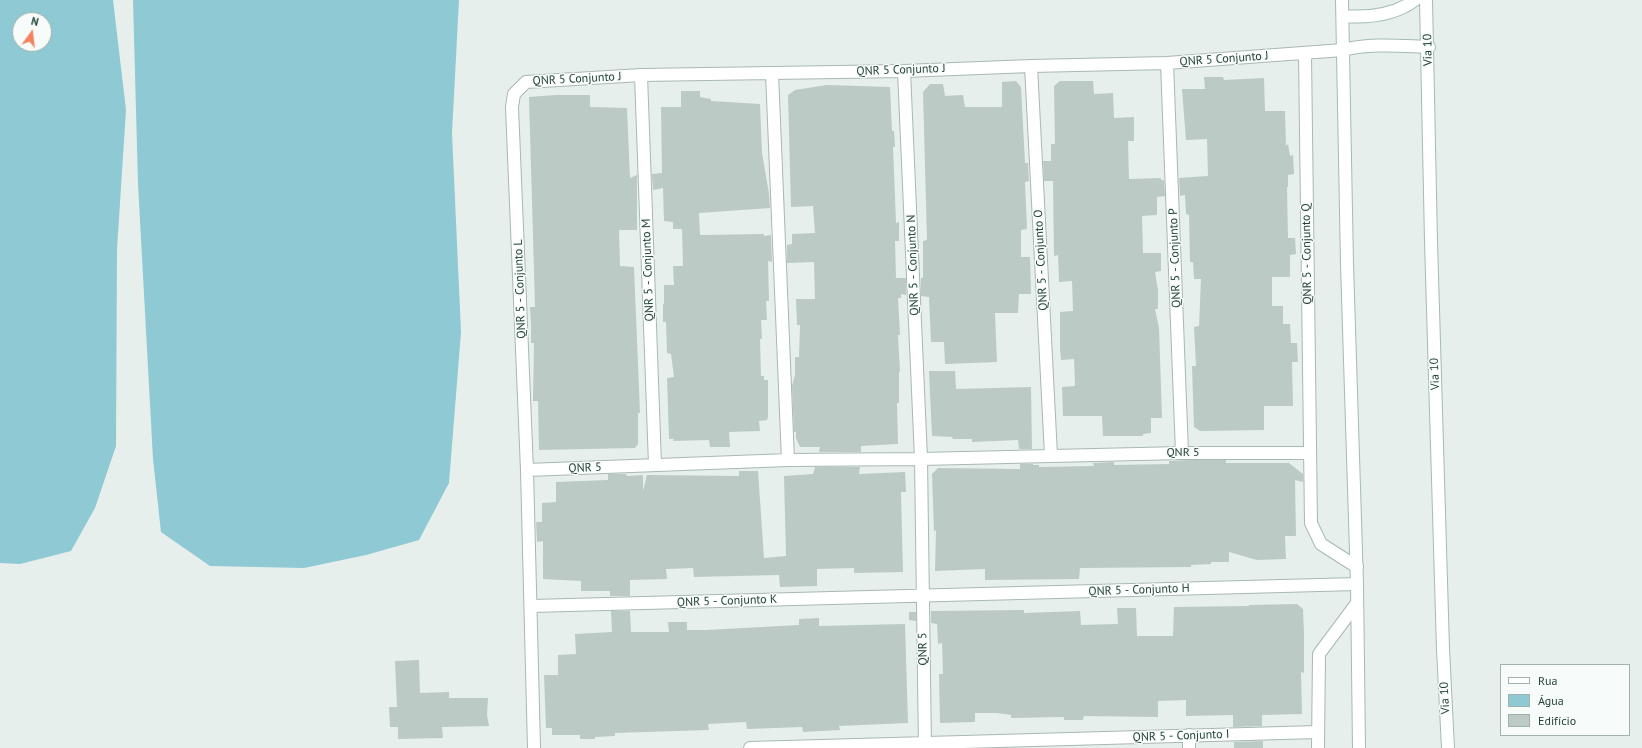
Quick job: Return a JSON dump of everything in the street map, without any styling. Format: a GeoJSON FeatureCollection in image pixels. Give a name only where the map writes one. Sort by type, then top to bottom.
{"type":"FeatureCollection","features":[{"type":"Feature","properties":{"kind":"street"},"geometry":{"type":"LineString","coordinates":[[1342,0],[1347,272],[1357,567],[1359,748]]}},
{"type":"Feature","properties":{"kind":"street"},"geometry":{"type":"LineString","coordinates":[[1343,16],[1361,17],[1400,10],[1415,0]]}},
{"type":"Feature","properties":{"kind":"street","name":"Via 10"},"geometry":{"type":"LineString","coordinates":[[1426,0],[1429,46],[1431,249],[1443,649],[1448,748]]}},
{"type":"Feature","properties":{"kind":"street"},"geometry":{"type":"LineString","coordinates":[[1305,54],[1343,50],[1375,44],[1429,46]]}},
{"type":"Feature","properties":{"kind":"street","name":"QNR 5 Conjunto J"},"geometry":{"type":"LineString","coordinates":[[512,107],[514,94],[526,82],[641,75],[904,71],[1167,63],[1305,54]]}},
{"type":"Feature","properties":{"kind":"street","name":"QNR 5 - Conjunto Q"},"geometry":{"type":"LineString","coordinates":[[1305,54],[1309,453]]}},
{"type":"Feature","properties":{"kind":"street","name":"QNR 5 - Conjunto P"},"geometry":{"type":"LineString","coordinates":[[1167,63],[1182,453]]}},
{"type":"Feature","properties":{"kind":"street","name":"QNR 5 - Conjunto O"},"geometry":{"type":"LineString","coordinates":[[1031,66],[1051,455]]}},
{"type":"Feature","properties":{"kind":"street","name":"QNR 5 - Conjunto N"},"geometry":{"type":"LineString","coordinates":[[904,71],[921,460]]}},
{"type":"Feature","properties":{"kind":"street"},"geometry":{"type":"LineString","coordinates":[[772,73],[788,460]]}},
{"type":"Feature","properties":{"kind":"street","name":"QNR 5 - Conjunto M"},"geometry":{"type":"LineString","coordinates":[[641,75],[655,465]]}},
{"type":"Feature","properties":{"kind":"street","name":"QNR 5 - Conjunto L"},"geometry":{"type":"LineString","coordinates":[[512,107],[527,470]]}},
{"type":"Feature","properties":{"kind":"street"},"geometry":{"type":"LineString","coordinates":[[1309,453],[1311,523],[1321,544],[1357,567]]}},
{"type":"Feature","properties":{"kind":"street","name":"QNR 5"},"geometry":{"type":"LineString","coordinates":[[527,470],[788,460],[921,460],[1051,455],[1309,453]]}},
{"type":"Feature","properties":{"kind":"street","name":"QNR 5"},"geometry":{"type":"LineString","coordinates":[[921,460],[925,745]]}},
{"type":"Feature","properties":{"kind":"street"},"geometry":{"type":"LineString","coordinates":[[527,470],[532,606],[534,748]]}},
{"type":"Feature","properties":{"kind":"street","name":"QNR 5 - Conjunto H"},"geometry":{"type":"LineString","coordinates":[[922,596],[1357,584]]}},
{"type":"Feature","properties":{"kind":"street","name":"QNR 5 - Conjunto K"},"geometry":{"type":"LineString","coordinates":[[532,606],[922,596]]}},
{"type":"Feature","properties":{"kind":"street"},"geometry":{"type":"LineString","coordinates":[[1318,748],[1319,654],[1357,603]]}},
{"type":"Feature","properties":{"kind":"street","name":"QNR 5 - Conjunto I"},"geometry":{"type":"LineString","coordinates":[[750,748],[1054,744],[1189,736],[1318,732]]}},
{"type":"Feature","properties":{"kind":"street"},"geometry":{"type":"LineString","coordinates":[[1189,736],[1189,748]]}},
{"type":"Feature","properties":{"kind":"water"},"geometry":{"type":"Polygon","coordinates":[[[0,0],[113,0],[126,110],[117,249],[116,446],[95,508],[71,551],[20,564],[0,563],[0,0]]]}},
{"type":"Feature","properties":{"kind":"water"},"geometry":{"type":"Polygon","coordinates":[[[133,0],[459,0],[452,133],[461,332],[449,483],[419,540],[366,555],[304,568],[210,566],[161,532],[153,459],[138,184],[133,0]]]}},
{"type":"Feature","properties":{"kind":"building"},"geometry":{"type":"Polygon","coordinates":[[[1204,77],[1223,77],[1224,80],[1264,78],[1265,111],[1285,111],[1286,146],[1288,144],[1290,156],[1293,155],[1294,174],[1288,175],[1287,187],[1288,238],[1295,238],[1296,254],[1290,255],[1290,277],[1272,277],[1272,306],[1283,306],[1283,324],[1290,324],[1291,343],[1297,343],[1298,362],[1292,362],[1293,406],[1264,406],[1264,430],[1200,431],[1194,427],[1192,366],[1196,366],[1194,327],[1199,326],[1201,279],[1194,279],[1193,262],[1190,262],[1189,215],[1186,214],[1185,195],[1180,196],[1179,178],[1208,176],[1207,139],[1186,140],[1182,89],[1205,89],[1204,77]]]}},
{"type":"Feature","properties":{"kind":"building"},"geometry":{"type":"Polygon","coordinates":[[[1016,81],[1021,87],[1025,163],[1028,163],[1029,181],[1025,182],[1027,229],[1021,230],[1021,257],[1030,257],[1031,294],[1019,294],[1018,313],[995,313],[997,362],[945,364],[944,342],[931,342],[929,297],[921,296],[921,278],[923,278],[923,241],[927,240],[923,92],[930,84],[943,84],[945,96],[963,95],[965,107],[1002,107],[1002,82],[1016,81]]]}},
{"type":"Feature","properties":{"kind":"building"},"geometry":{"type":"Polygon","coordinates":[[[1060,81],[1093,81],[1094,94],[1113,93],[1114,118],[1134,117],[1134,141],[1128,141],[1129,179],[1161,178],[1161,180],[1164,180],[1165,196],[1157,197],[1157,215],[1142,216],[1143,253],[1161,253],[1161,271],[1155,272],[1158,290],[1158,309],[1155,309],[1159,328],[1162,418],[1151,418],[1151,433],[1143,434],[1143,436],[1103,436],[1102,416],[1063,416],[1062,387],[1075,386],[1074,359],[1061,360],[1060,349],[1060,312],[1073,311],[1072,281],[1059,282],[1058,255],[1054,256],[1053,181],[1044,181],[1043,161],[1051,161],[1051,144],[1055,144],[1054,86],[1060,81]]]}},
{"type":"Feature","properties":{"kind":"building"},"geometry":{"type":"Polygon","coordinates":[[[827,85],[890,87],[892,131],[894,131],[895,147],[893,147],[896,223],[899,222],[899,241],[895,241],[896,278],[906,278],[906,295],[901,294],[901,298],[898,298],[900,372],[899,403],[897,403],[898,444],[861,446],[861,452],[819,452],[820,447],[800,447],[796,438],[796,432],[794,432],[792,386],[795,375],[795,357],[799,357],[800,325],[797,325],[796,299],[815,299],[814,262],[787,263],[787,245],[792,244],[792,234],[815,233],[813,206],[791,207],[788,95],[795,90],[827,85]]]}},
{"type":"Feature","properties":{"kind":"building"},"geometry":{"type":"Polygon","coordinates":[[[681,91],[700,91],[700,97],[711,99],[711,101],[760,104],[762,153],[770,208],[699,213],[700,235],[771,235],[772,262],[768,261],[769,301],[766,301],[767,320],[761,320],[762,339],[760,339],[761,376],[764,376],[764,380],[768,380],[768,417],[767,420],[759,421],[760,431],[729,432],[730,447],[710,447],[709,440],[673,441],[674,439],[669,439],[667,378],[674,377],[671,354],[667,353],[666,322],[663,322],[664,285],[674,285],[673,266],[683,266],[682,229],[673,229],[673,222],[664,221],[663,188],[653,190],[652,174],[662,173],[661,107],[681,107],[681,91]]]}},
{"type":"Feature","properties":{"kind":"building"},"geometry":{"type":"Polygon","coordinates":[[[590,95],[590,107],[627,108],[630,178],[637,175],[637,230],[619,230],[620,266],[634,267],[640,413],[638,413],[638,444],[635,448],[539,450],[538,401],[533,401],[534,343],[531,343],[530,307],[535,307],[529,97],[590,95]]]}},
{"type":"Feature","properties":{"kind":"building"},"geometry":{"type":"Polygon","coordinates":[[[929,371],[955,371],[956,389],[1031,387],[1032,449],[1019,449],[1018,440],[972,442],[972,439],[953,439],[952,437],[932,436],[929,371]]]}},
{"type":"Feature","properties":{"kind":"building"},"geometry":{"type":"Polygon","coordinates":[[[1226,460],[1226,463],[1289,463],[1303,474],[1303,482],[1295,480],[1296,536],[1285,536],[1286,559],[1257,560],[1229,552],[1229,562],[1211,562],[1211,564],[1191,565],[1191,567],[1080,568],[1079,579],[985,580],[985,569],[935,571],[936,530],[934,531],[932,474],[938,468],[1020,469],[1020,464],[1033,464],[1039,465],[1039,467],[1094,466],[1093,463],[1114,462],[1114,465],[1169,464],[1169,461],[1226,460]]]}},
{"type":"Feature","properties":{"kind":"building"},"geometry":{"type":"Polygon","coordinates":[[[815,467],[860,467],[859,474],[905,472],[906,492],[901,492],[903,572],[854,573],[854,568],[817,569],[817,586],[780,587],[779,575],[694,577],[693,568],[666,569],[667,579],[630,580],[630,596],[610,596],[610,591],[581,591],[581,581],[543,579],[543,541],[537,542],[536,522],[542,522],[542,503],[556,502],[556,482],[608,480],[608,474],[626,474],[627,476],[643,475],[643,491],[647,475],[739,476],[739,471],[758,471],[764,558],[786,556],[784,476],[813,474],[815,467]]]}},
{"type":"Feature","properties":{"kind":"building"},"geometry":{"type":"Polygon","coordinates":[[[1297,604],[1303,609],[1304,673],[1301,672],[1302,714],[1262,715],[1262,726],[1233,727],[1233,715],[1186,716],[1186,700],[1158,701],[1158,717],[1084,716],[1083,720],[1064,720],[1064,717],[1011,718],[1011,715],[997,713],[975,713],[975,722],[940,723],[939,674],[943,674],[942,643],[938,644],[937,624],[931,623],[931,611],[1024,610],[1024,613],[1080,611],[1081,625],[1118,624],[1117,608],[1136,608],[1137,636],[1173,636],[1174,607],[1297,604]]]}},
{"type":"Feature","properties":{"kind":"building"},"geometry":{"type":"Polygon","coordinates":[[[611,611],[630,611],[631,632],[669,632],[668,622],[687,622],[687,630],[799,625],[799,619],[819,618],[819,626],[905,624],[908,723],[839,726],[840,730],[803,732],[802,727],[747,729],[746,722],[708,724],[709,730],[615,733],[615,736],[595,737],[595,739],[580,739],[580,735],[552,735],[552,728],[546,728],[544,675],[558,675],[558,655],[576,654],[575,634],[612,632],[611,611]]]}},
{"type":"Feature","properties":{"kind":"building"},"geometry":{"type":"Polygon","coordinates":[[[909,612],[916,612],[916,621],[909,620],[909,612]]]}},
{"type":"Feature","properties":{"kind":"building"},"geometry":{"type":"Polygon","coordinates":[[[419,660],[420,693],[449,692],[449,698],[488,698],[487,715],[489,726],[442,727],[443,738],[398,739],[398,727],[390,727],[389,707],[397,707],[395,661],[419,660]]]}},
{"type":"Feature","properties":{"kind":"building"},"geometry":{"type":"Polygon","coordinates":[[[1263,741],[1263,748],[1234,748],[1234,742],[1263,741]]]}}]}
